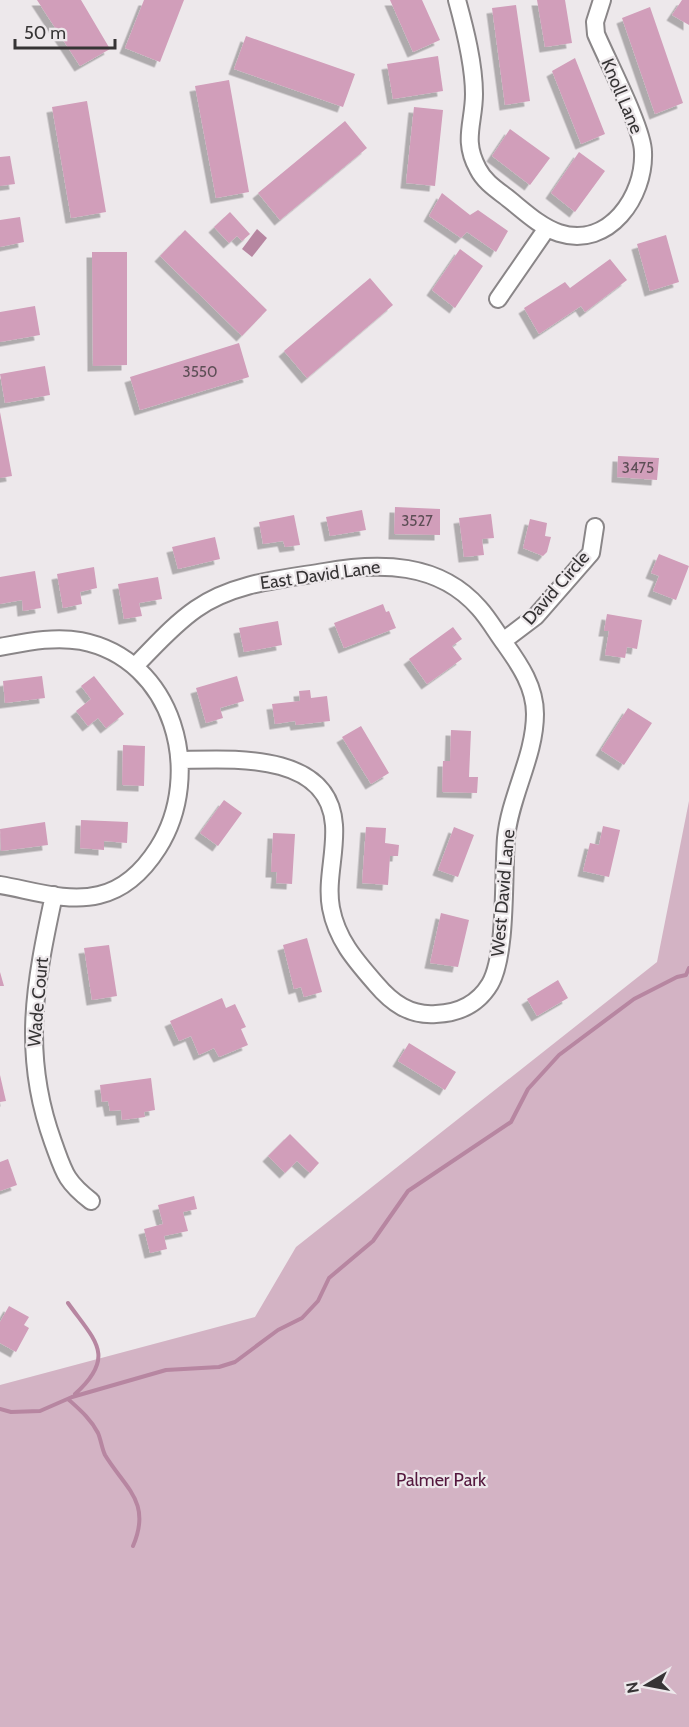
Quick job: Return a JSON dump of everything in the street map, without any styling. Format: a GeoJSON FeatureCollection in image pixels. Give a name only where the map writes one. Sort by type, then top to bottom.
{"type":"FeatureCollection","features":[{"type":"Feature","properties":{"kind":"street","name":"Knoll Lane"},"geometry":{"type":"LineString","coordinates":[[458,0],[473,81],[473,100],[468,131],[473,157],[486,180],[547,228],[576,236],[599,231],[612,224],[630,204],[640,179],[643,151],[641,139],[596,34],[595,22],[602,0]]}},
{"type":"Feature","properties":{"kind":"street"},"geometry":{"type":"LineString","coordinates":[[498,299],[547,228]]}},
{"type":"Feature","properties":{"kind":"street","name":"David Circle"},"geometry":{"type":"LineString","coordinates":[[503,641],[536,615],[591,553],[595,527]]}},
{"type":"Feature","properties":{"kind":"street","name":"East David Lane"},"geometry":{"type":"LineString","coordinates":[[135,666],[182,620],[210,600],[264,582],[371,565],[409,568],[454,586],[480,608],[503,641]]}},
{"type":"Feature","properties":{"kind":"street"},"geometry":{"type":"LineString","coordinates":[[0,647],[51,639],[80,641],[108,650],[135,666],[150,680],[169,712],[181,760],[170,825],[150,861],[124,885],[112,891],[86,897],[54,895],[0,885]]}},
{"type":"Feature","properties":{"kind":"street","name":"West David Lane"},"geometry":{"type":"LineString","coordinates":[[181,760],[240,760],[287,768],[310,778],[326,798],[332,812],[334,827],[329,896],[335,922],[349,952],[386,996],[410,1012],[423,1015],[463,1009],[483,993],[496,967],[506,834],[535,724],[535,709],[527,678],[503,641]]}},
{"type":"Feature","properties":{"kind":"street","name":"Wade Court"},"geometry":{"type":"LineString","coordinates":[[54,895],[38,970],[33,1055],[43,1112],[64,1172],[71,1186],[92,1201]]}},
{"type":"Feature","properties":{"kind":"green space","name":"Palmer Park"},"geometry":{"type":"Polygon","coordinates":[[[689,801],[689,1727],[0,1727],[0,1385],[255,1317],[296,1247],[657,962],[689,801]]]}},
{"type":"Feature","properties":{"kind":"shaded area"},"geometry":{"type":"Polygon","coordinates":[[[257,229],[267,238],[252,257],[242,249],[257,229]]]}},
{"type":"Feature","properties":{"kind":"building"},"geometry":{"type":"Polygon","coordinates":[[[37,0],[81,0],[110,49],[80,66],[37,0]]]}},
{"type":"Feature","properties":{"kind":"building"},"geometry":{"type":"Polygon","coordinates":[[[144,0],[184,0],[160,62],[125,48],[144,0]]]}},
{"type":"Feature","properties":{"kind":"building"},"geometry":{"type":"Polygon","coordinates":[[[390,0],[422,0],[440,40],[413,52],[390,0]]]}},
{"type":"Feature","properties":{"kind":"building"},"geometry":{"type":"Polygon","coordinates":[[[537,0],[565,0],[572,43],[545,47],[537,0]]]}},
{"type":"Feature","properties":{"kind":"building"},"geometry":{"type":"Polygon","coordinates":[[[682,0],[689,0],[689,25],[672,15],[682,0]]]}},
{"type":"Feature","properties":{"kind":"building"},"geometry":{"type":"Polygon","coordinates":[[[516,5],[530,101],[505,105],[492,8],[516,5]]]}},
{"type":"Feature","properties":{"kind":"building"},"geometry":{"type":"Polygon","coordinates":[[[650,7],[683,103],[655,114],[622,18],[650,7]]]}},
{"type":"Feature","properties":{"kind":"building"},"geometry":{"type":"Polygon","coordinates":[[[246,36],[355,74],[343,107],[234,69],[246,36]]]}},
{"type":"Feature","properties":{"kind":"building"},"geometry":{"type":"Polygon","coordinates":[[[438,56],[443,91],[393,99],[387,64],[438,56]]]}},
{"type":"Feature","properties":{"kind":"building"},"geometry":{"type":"Polygon","coordinates":[[[575,58],[605,134],[581,144],[552,71],[575,58]]]}},
{"type":"Feature","properties":{"kind":"building"},"geometry":{"type":"Polygon","coordinates":[[[229,80],[249,192],[216,198],[195,86],[229,80]]]}},
{"type":"Feature","properties":{"kind":"building"},"geometry":{"type":"Polygon","coordinates":[[[87,101],[106,212],[71,218],[52,107],[87,101]]]}},
{"type":"Feature","properties":{"kind":"building"},"geometry":{"type":"Polygon","coordinates":[[[414,107],[443,110],[435,186],[406,183],[414,107]]]}},
{"type":"Feature","properties":{"kind":"building"},"geometry":{"type":"Polygon","coordinates":[[[345,121],[367,148],[280,220],[258,193],[345,121]]]}},
{"type":"Feature","properties":{"kind":"building"},"geometry":{"type":"Polygon","coordinates":[[[510,129],[550,158],[530,185],[492,156],[510,129]]]}},
{"type":"Feature","properties":{"kind":"building"},"geometry":{"type":"Polygon","coordinates":[[[579,152],[605,171],[575,212],[551,193],[579,152]]]}},
{"type":"Feature","properties":{"kind":"building"},"geometry":{"type":"Polygon","coordinates":[[[10,156],[15,184],[0,186],[0,157],[10,156]]]}},
{"type":"Feature","properties":{"kind":"building"},"geometry":{"type":"Polygon","coordinates":[[[442,193],[470,215],[478,210],[508,231],[496,252],[467,232],[461,238],[429,216],[442,193]]]}},
{"type":"Feature","properties":{"kind":"building"},"geometry":{"type":"Polygon","coordinates":[[[230,212],[250,234],[242,241],[237,236],[229,243],[214,227],[230,212]]]}},
{"type":"Feature","properties":{"kind":"building"},"geometry":{"type":"Polygon","coordinates":[[[20,217],[24,242],[0,247],[0,220],[20,217]]]}},
{"type":"Feature","properties":{"kind":"building"},"geometry":{"type":"Polygon","coordinates":[[[185,230],[267,310],[242,336],[160,256],[185,230]]]}},
{"type":"Feature","properties":{"kind":"building"},"geometry":{"type":"Polygon","coordinates":[[[666,235],[679,282],[650,291],[637,244],[666,235]]]}},
{"type":"Feature","properties":{"kind":"building"},"geometry":{"type":"Polygon","coordinates":[[[460,249],[483,266],[455,308],[432,290],[460,249]]]}},
{"type":"Feature","properties":{"kind":"building"},"geometry":{"type":"Polygon","coordinates":[[[92,252],[127,252],[127,365],[93,366],[92,252]]]}},
{"type":"Feature","properties":{"kind":"building"},"geometry":{"type":"Polygon","coordinates":[[[610,259],[627,280],[585,312],[581,306],[539,334],[524,308],[565,282],[570,288],[610,259]]]}},
{"type":"Feature","properties":{"kind":"building"},"geometry":{"type":"Polygon","coordinates":[[[370,278],[393,305],[307,378],[284,351],[370,278]]]}},
{"type":"Feature","properties":{"kind":"building"},"geometry":{"type":"Polygon","coordinates":[[[35,306],[40,335],[0,342],[0,312],[35,306]]]}},
{"type":"Feature","properties":{"kind":"building"},"geometry":{"type":"Polygon","coordinates":[[[239,343],[249,377],[140,410],[130,377],[239,343]]]}},
{"type":"Feature","properties":{"kind":"building"},"geometry":{"type":"Polygon","coordinates":[[[45,366],[50,395],[5,403],[0,374],[45,366]]]}},
{"type":"Feature","properties":{"kind":"building"},"geometry":{"type":"Polygon","coordinates":[[[0,412],[12,476],[0,478],[0,412]]]}},
{"type":"Feature","properties":{"kind":"building"},"geometry":{"type":"Polygon","coordinates":[[[618,456],[659,458],[657,480],[617,477],[618,456]]]}},
{"type":"Feature","properties":{"kind":"building"},"geometry":{"type":"Polygon","coordinates":[[[395,507],[440,509],[440,535],[394,534],[395,507]]]}},
{"type":"Feature","properties":{"kind":"building"},"geometry":{"type":"Polygon","coordinates":[[[362,510],[366,530],[330,536],[326,517],[362,510]]]}},
{"type":"Feature","properties":{"kind":"building"},"geometry":{"type":"Polygon","coordinates":[[[491,514],[494,538],[482,539],[484,555],[464,557],[459,518],[491,514]]]}},
{"type":"Feature","properties":{"kind":"building"},"geometry":{"type":"Polygon","coordinates":[[[294,515],[300,545],[285,547],[283,541],[263,544],[259,522],[294,515]]]}},
{"type":"Feature","properties":{"kind":"building"},"geometry":{"type":"Polygon","coordinates":[[[530,519],[547,523],[545,536],[551,537],[547,552],[543,556],[523,548],[530,519]]]}},
{"type":"Feature","properties":{"kind":"building"},"geometry":{"type":"Polygon","coordinates":[[[215,537],[220,559],[178,569],[172,547],[215,537]]]}},
{"type":"Feature","properties":{"kind":"building"},"geometry":{"type":"Polygon","coordinates":[[[659,554],[689,566],[676,600],[653,591],[659,576],[651,573],[659,554]]]}},
{"type":"Feature","properties":{"kind":"building"},"geometry":{"type":"Polygon","coordinates":[[[94,567],[97,588],[80,592],[82,604],[63,608],[57,574],[94,567]]]}},
{"type":"Feature","properties":{"kind":"building"},"geometry":{"type":"Polygon","coordinates":[[[35,571],[41,608],[23,611],[22,600],[0,604],[0,577],[35,571]]]}},
{"type":"Feature","properties":{"kind":"building"},"geometry":{"type":"Polygon","coordinates":[[[158,577],[162,599],[139,603],[142,616],[124,619],[118,584],[158,577]]]}},
{"type":"Feature","properties":{"kind":"building"},"geometry":{"type":"Polygon","coordinates":[[[383,604],[386,612],[389,611],[396,628],[344,648],[334,623],[383,604]]]}},
{"type":"Feature","properties":{"kind":"building"},"geometry":{"type":"Polygon","coordinates":[[[607,614],[642,620],[637,649],[627,647],[625,658],[605,655],[609,631],[604,631],[607,614]]]}},
{"type":"Feature","properties":{"kind":"building"},"geometry":{"type":"Polygon","coordinates":[[[278,621],[282,645],[244,652],[239,628],[278,621]]]}},
{"type":"Feature","properties":{"kind":"building"},"geometry":{"type":"Polygon","coordinates":[[[453,627],[462,639],[452,646],[462,659],[427,684],[409,659],[453,627]]]}},
{"type":"Feature","properties":{"kind":"building"},"geometry":{"type":"Polygon","coordinates":[[[42,676],[45,698],[5,703],[3,681],[42,676]]]}},
{"type":"Feature","properties":{"kind":"building"},"geometry":{"type":"Polygon","coordinates":[[[94,676],[124,714],[106,728],[98,718],[88,726],[76,711],[91,699],[81,686],[94,676]]]}},
{"type":"Feature","properties":{"kind":"building"},"geometry":{"type":"Polygon","coordinates":[[[237,676],[244,701],[220,708],[223,718],[206,723],[196,688],[237,676]]]}},
{"type":"Feature","properties":{"kind":"building"},"geometry":{"type":"Polygon","coordinates":[[[310,690],[311,698],[327,696],[330,721],[296,725],[295,721],[275,724],[272,704],[300,701],[299,691],[310,690]]]}},
{"type":"Feature","properties":{"kind":"building"},"geometry":{"type":"Polygon","coordinates":[[[628,708],[652,723],[624,765],[601,750],[628,708]]]}},
{"type":"Feature","properties":{"kind":"building"},"geometry":{"type":"Polygon","coordinates":[[[361,726],[389,773],[371,784],[342,737],[361,726]]]}},
{"type":"Feature","properties":{"kind":"building"},"geometry":{"type":"Polygon","coordinates":[[[451,730],[471,731],[469,777],[478,777],[477,793],[442,792],[443,761],[450,761],[451,730]]]}},
{"type":"Feature","properties":{"kind":"building"},"geometry":{"type":"Polygon","coordinates":[[[123,745],[145,746],[144,786],[122,785],[123,745]]]}},
{"type":"Feature","properties":{"kind":"building"},"geometry":{"type":"Polygon","coordinates":[[[224,800],[242,813],[218,846],[200,833],[224,800]]]}},
{"type":"Feature","properties":{"kind":"building"},"geometry":{"type":"Polygon","coordinates":[[[81,820],[128,822],[127,843],[104,841],[104,850],[80,848],[81,820]]]}},
{"type":"Feature","properties":{"kind":"building"},"geometry":{"type":"Polygon","coordinates":[[[45,822],[48,845],[1,851],[0,829],[45,822]]]}},
{"type":"Feature","properties":{"kind":"building"},"geometry":{"type":"Polygon","coordinates":[[[603,826],[620,830],[609,877],[583,871],[590,843],[599,845],[603,826]]]}},
{"type":"Feature","properties":{"kind":"building"},"geometry":{"type":"Polygon","coordinates":[[[366,827],[386,828],[385,843],[399,845],[398,856],[390,856],[388,885],[362,883],[366,827]]]}},
{"type":"Feature","properties":{"kind":"building"},"geometry":{"type":"Polygon","coordinates":[[[454,827],[474,835],[458,877],[438,870],[454,827]]]}},
{"type":"Feature","properties":{"kind":"building"},"geometry":{"type":"Polygon","coordinates":[[[273,833],[295,834],[292,884],[276,883],[277,872],[271,872],[273,833]]]}},
{"type":"Feature","properties":{"kind":"building"},"geometry":{"type":"Polygon","coordinates":[[[441,913],[469,920],[458,967],[430,963],[441,913]]]}},
{"type":"Feature","properties":{"kind":"building"},"geometry":{"type":"Polygon","coordinates":[[[307,938],[322,992],[304,997],[301,987],[294,989],[283,945],[307,938]]]}},
{"type":"Feature","properties":{"kind":"building"},"geometry":{"type":"Polygon","coordinates":[[[109,945],[117,996],[92,1000],[84,948],[109,945]]]}},
{"type":"Feature","properties":{"kind":"building"},"geometry":{"type":"Polygon","coordinates":[[[0,972],[4,986],[0,986],[0,972]]]}},
{"type":"Feature","properties":{"kind":"building"},"geometry":{"type":"Polygon","coordinates":[[[558,980],[568,998],[537,1016],[527,999],[558,980]]]}},
{"type":"Feature","properties":{"kind":"building"},"geometry":{"type":"Polygon","coordinates":[[[222,998],[226,1008],[235,1004],[246,1027],[241,1029],[248,1045],[219,1057],[214,1048],[199,1055],[191,1036],[179,1041],[170,1021],[222,998]]]}},
{"type":"Feature","properties":{"kind":"building"},"geometry":{"type":"Polygon","coordinates":[[[409,1043],[456,1072],[445,1090],[398,1061],[409,1043]]]}},
{"type":"Feature","properties":{"kind":"building"},"geometry":{"type":"Polygon","coordinates":[[[0,1075],[6,1101],[0,1102],[0,1075]]]}},
{"type":"Feature","properties":{"kind":"building"},"geometry":{"type":"Polygon","coordinates":[[[151,1078],[155,1110],[144,1112],[145,1117],[122,1120],[121,1110],[110,1111],[108,1101],[102,1102],[100,1085],[151,1078]]]}},
{"type":"Feature","properties":{"kind":"building"},"geometry":{"type":"Polygon","coordinates":[[[290,1134],[319,1163],[310,1173],[297,1161],[285,1173],[268,1156],[290,1134]]]}},
{"type":"Feature","properties":{"kind":"building"},"geometry":{"type":"Polygon","coordinates":[[[8,1159],[17,1185],[0,1191],[0,1162],[8,1159]]]}},
{"type":"Feature","properties":{"kind":"building"},"geometry":{"type":"Polygon","coordinates":[[[194,1196],[197,1209],[183,1212],[188,1231],[164,1236],[167,1249],[150,1253],[144,1229],[163,1224],[158,1205],[194,1196]]]}},
{"type":"Feature","properties":{"kind":"building"},"geometry":{"type":"Polygon","coordinates":[[[9,1306],[29,1317],[24,1325],[29,1328],[16,1352],[0,1343],[0,1322],[9,1306]]]}},
{"type":"Feature","properties":{"kind":"waterway"},"geometry":{"type":"LineString","coordinates":[[0,1409],[11,1412],[40,1411],[72,1397],[166,1370],[219,1367],[235,1362],[278,1330],[302,1318],[318,1301],[329,1278],[373,1241],[408,1191],[511,1122],[528,1089],[559,1055],[634,999],[677,977],[686,975],[689,968]]}},
{"type":"Feature","properties":{"kind":"waterway"},"geometry":{"type":"LineString","coordinates":[[68,1303],[93,1338],[98,1359],[88,1381],[75,1394]]}},
{"type":"Feature","properties":{"kind":"waterway"},"geometry":{"type":"LineString","coordinates":[[68,1399],[95,1428],[105,1455],[134,1496],[139,1518],[133,1546]]}}]}
